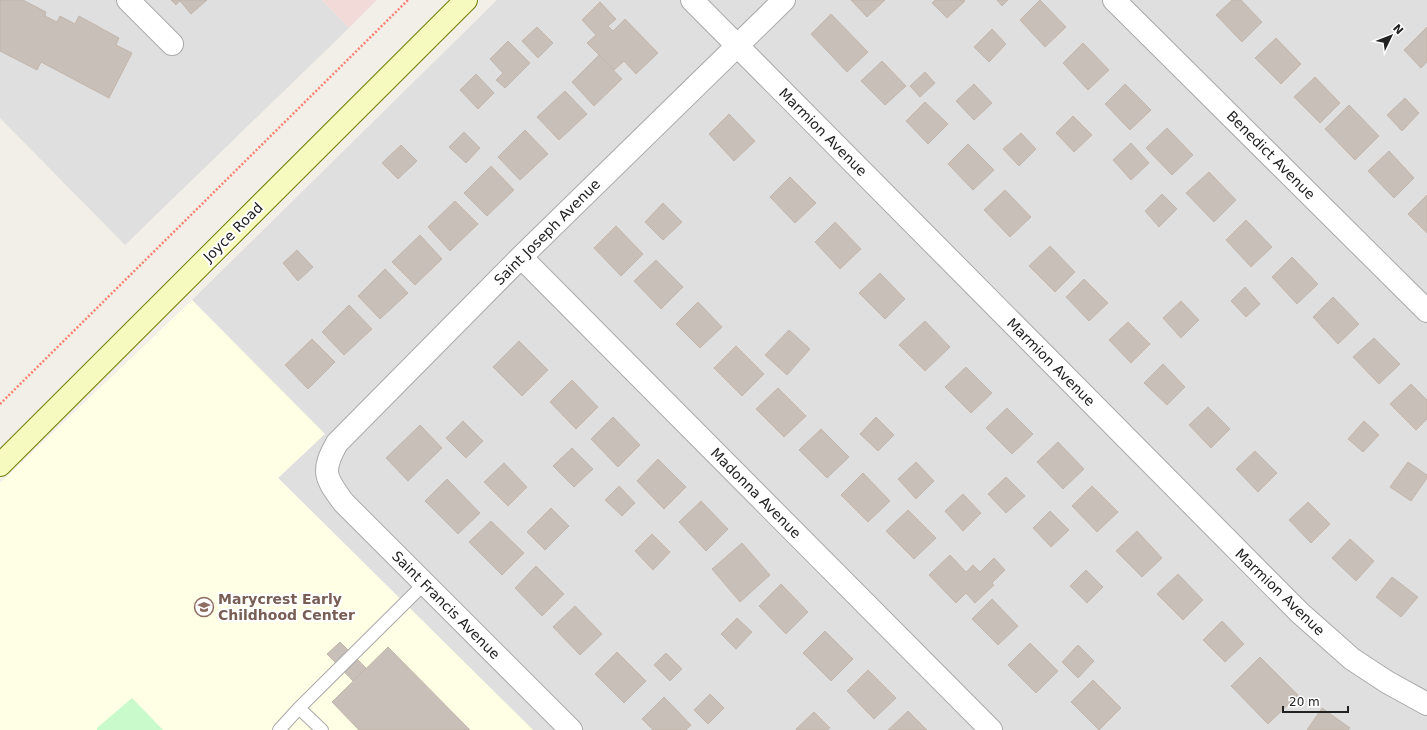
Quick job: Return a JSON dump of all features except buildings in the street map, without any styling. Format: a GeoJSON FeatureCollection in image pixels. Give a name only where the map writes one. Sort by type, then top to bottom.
{"type":"FeatureCollection","features":[{"type":"Feature","properties":{"kind":"street"},"geometry":{"type":"LineString","coordinates":[[128,0],[172,44]]}},
{"type":"Feature","properties":{"kind":"street","name":"Joyce Road"},"geometry":{"type":"LineString","coordinates":[[0,465],[466,0]]}},
{"type":"Feature","properties":{"kind":"street","name":"Marmion Avenue"},"geometry":{"type":"LineString","coordinates":[[692,0],[1300,613],[1352,659],[1387,682],[1427,704]]}},
{"type":"Feature","properties":{"kind":"street","name":"Saint Joseph Avenue"},"geometry":{"type":"LineString","coordinates":[[327,475],[328,459],[337,443],[521,257],[784,0]]}},
{"type":"Feature","properties":{"kind":"street","name":"Benedict Avenue"},"geometry":{"type":"LineString","coordinates":[[1114,0],[1427,311]]}},
{"type":"Feature","properties":{"kind":"street","name":"Madonna Avenue"},"geometry":{"type":"LineString","coordinates":[[521,257],[991,730]]}},
{"type":"Feature","properties":{"kind":"street","name":"Saint Francis Avenue"},"geometry":{"type":"LineString","coordinates":[[327,475],[334,490],[344,503],[571,730]]}},
{"type":"Feature","properties":{"kind":"lane"},"geometry":{"type":"LineString","coordinates":[[279,730],[424,583]]}},
{"type":"Feature","properties":{"kind":"lane"},"geometry":{"type":"LineString","coordinates":[[300,708],[322,730]]}},
{"type":"Feature","properties":{"kind":"path"},"geometry":{"type":"LineString","coordinates":[[0,404],[408,0]]}},
{"type":"Feature","properties":{"kind":"shaded area"},"geometry":{"type":"Polygon","coordinates":[[[0,0],[322,0],[349,28],[125,245],[0,118],[0,0]]]}},
{"type":"Feature","properties":{"kind":"shaded area"},"geometry":{"type":"Polygon","coordinates":[[[322,0],[377,0],[349,28],[322,0]]]}},
{"type":"Feature","properties":{"kind":"shaded area"},"geometry":{"type":"Polygon","coordinates":[[[497,0],[1427,0],[1427,730],[533,730],[278,478],[324,434],[192,300],[497,0]]]}},
{"type":"Feature","properties":{"kind":"shaded area","name":"Marycrest Early Childhood Center"},"geometry":{"type":"Polygon","coordinates":[[[192,300],[325,434],[278,478],[533,730],[0,730],[0,483],[192,300]]]}},
{"type":"Feature","properties":{"kind":"green space"},"geometry":{"type":"Polygon","coordinates":[[[132,698],[163,730],[97,730],[97,728],[132,698]]]}},
{"type":"Feature","properties":{"kind":"place","name":"Marycrest Early Childhood Center"},"geometry":{"type":"Point","coordinates":[204,607]}}]}
